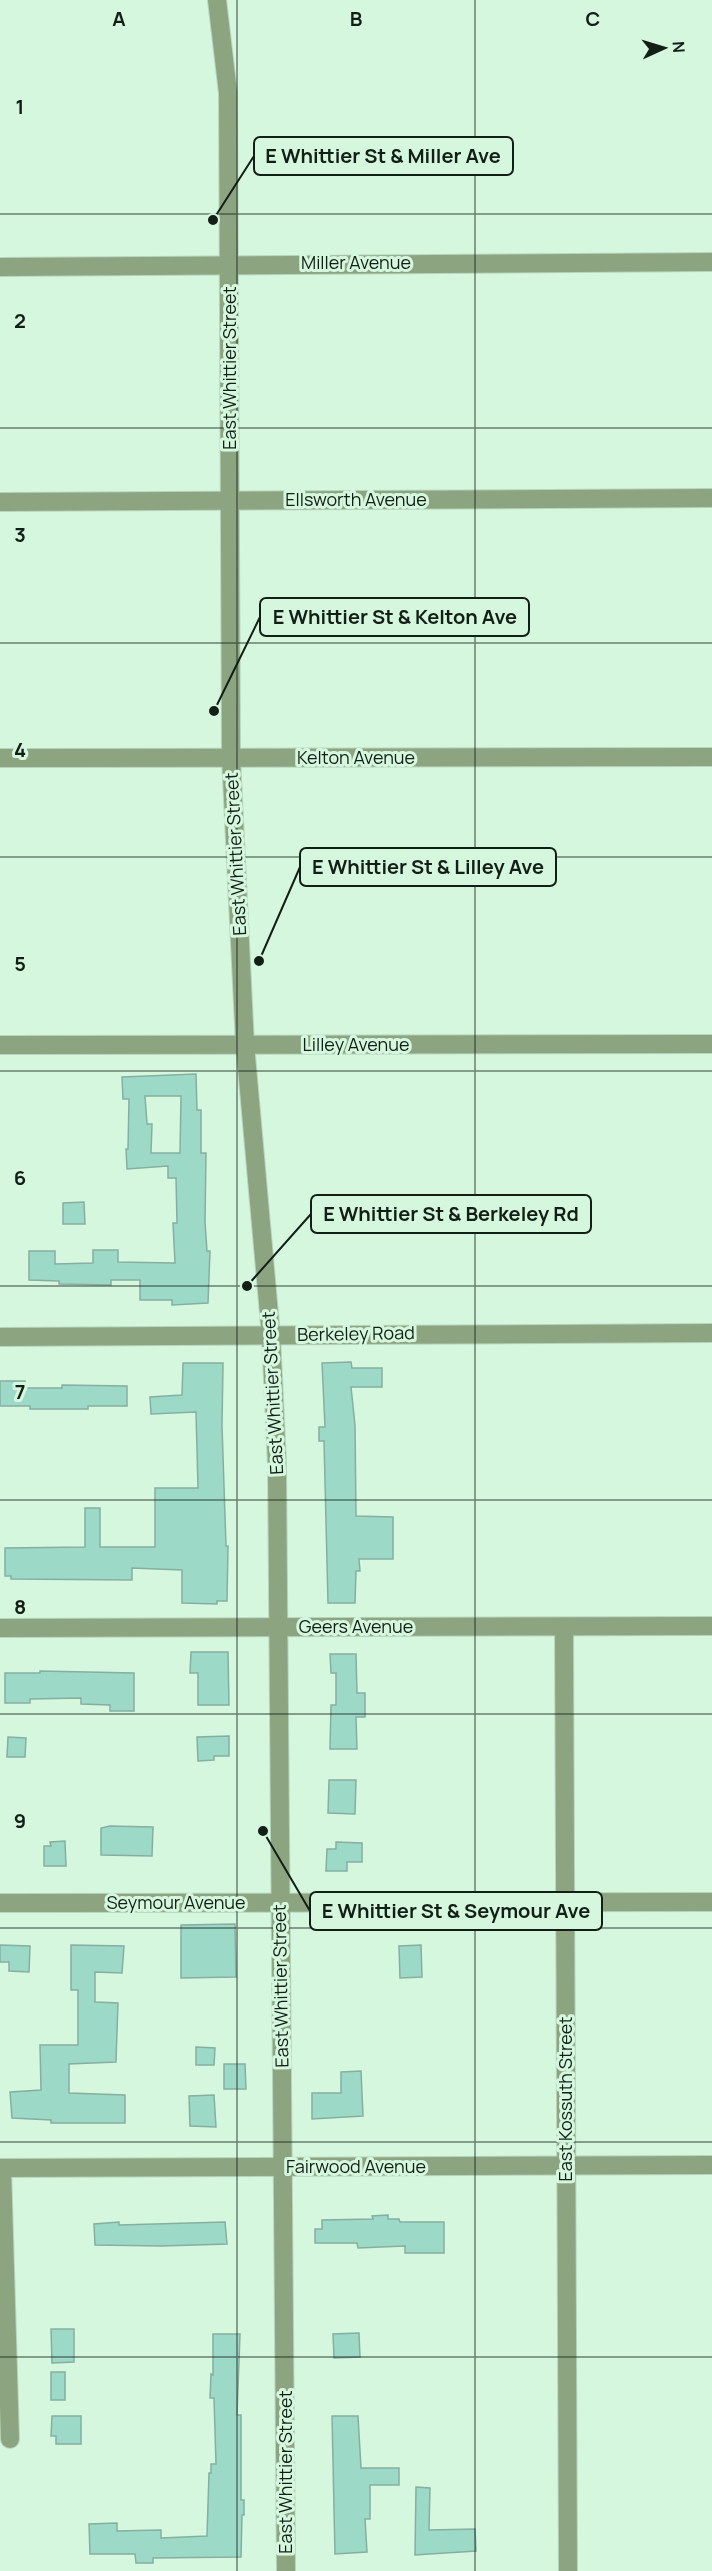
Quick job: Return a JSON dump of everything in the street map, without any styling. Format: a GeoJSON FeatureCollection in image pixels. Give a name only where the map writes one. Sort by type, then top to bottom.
{"type":"FeatureCollection","features":[{"type":"Feature","properties":{"kind":"street","name":"East Whittier Street"},"geometry":{"type":"LineString","coordinates":[[217,0],[228,93],[231,758],[245,1045],[271,1336],[277,1464],[286,2571]]}},
{"type":"Feature","properties":{"kind":"street","name":"Miller Avenue"},"geometry":{"type":"LineString","coordinates":[[0,267],[712,262]]}},
{"type":"Feature","properties":{"kind":"street","name":"Ellsworth Avenue"},"geometry":{"type":"LineString","coordinates":[[0,502],[712,498]]}},
{"type":"Feature","properties":{"kind":"street","name":"Kelton Avenue"},"geometry":{"type":"LineString","coordinates":[[0,758],[712,757]]}},
{"type":"Feature","properties":{"kind":"street","name":"Lilley Avenue"},"geometry":{"type":"LineString","coordinates":[[0,1046],[712,1044]]}},
{"type":"Feature","properties":{"kind":"street","name":"Berkeley Road"},"geometry":{"type":"LineString","coordinates":[[0,1337],[712,1333]]}},
{"type":"Feature","properties":{"kind":"street","name":"Geers Avenue"},"geometry":{"type":"LineString","coordinates":[[0,1628],[712,1626]]}},
{"type":"Feature","properties":{"kind":"street","name":"East Kossuth Street"},"geometry":{"type":"LineString","coordinates":[[564,1627],[567,2571]]}},
{"type":"Feature","properties":{"kind":"street","name":"Seymour Avenue"},"geometry":{"type":"LineString","coordinates":[[0,1903],[712,1902]]}},
{"type":"Feature","properties":{"kind":"street","name":"Fairwood Avenue"},"geometry":{"type":"LineString","coordinates":[[1,2168],[712,2165]]}},
{"type":"Feature","properties":{"kind":"street"},"geometry":{"type":"LineString","coordinates":[[1,2168],[10,2439]]}},
{"type":"Feature","properties":{"kind":"building"},"geometry":{"type":"Polygon","coordinates":[[[196,1074],[197,1110],[201,1110],[201,1153],[206,1153],[205,1222],[207,1251],[210,1251],[208,1303],[172,1305],[172,1300],[140,1300],[140,1280],[111,1280],[111,1285],[59,1284],[59,1281],[29,1280],[29,1251],[55,1251],[55,1264],[93,1263],[93,1250],[118,1250],[118,1262],[175,1263],[173,1223],[177,1223],[176,1178],[168,1178],[168,1166],[127,1169],[129,1099],[123,1099],[122,1077],[196,1074]],[[145,1096],[147,1124],[152,1124],[151,1153],[180,1153],[181,1096],[145,1096]]]}},
{"type":"Feature","properties":{"kind":"building"},"geometry":{"type":"Polygon","coordinates":[[[84,1202],[85,1224],[63,1224],[63,1203],[84,1202]]]}},
{"type":"Feature","properties":{"kind":"building"},"geometry":{"type":"Polygon","coordinates":[[[351,1362],[352,1368],[382,1368],[382,1387],[351,1387],[355,1425],[356,1516],[393,1517],[393,1559],[359,1559],[360,1571],[356,1571],[355,1603],[328,1603],[324,1441],[319,1441],[319,1427],[325,1427],[322,1363],[351,1362]]]}},
{"type":"Feature","properties":{"kind":"building"},"geometry":{"type":"Polygon","coordinates":[[[183,1363],[223,1363],[222,1426],[226,1546],[228,1546],[227,1601],[217,1601],[217,1604],[182,1603],[182,1570],[132,1568],[132,1580],[11,1579],[11,1576],[5,1576],[5,1548],[85,1547],[85,1508],[100,1508],[100,1547],[155,1547],[155,1488],[198,1488],[196,1412],[151,1414],[150,1397],[182,1395],[183,1363]]]}},
{"type":"Feature","properties":{"kind":"building"},"geometry":{"type":"Polygon","coordinates":[[[0,1381],[25,1381],[24,1388],[62,1388],[62,1385],[127,1386],[127,1406],[30,1409],[30,1406],[0,1406],[0,1381]]]}},
{"type":"Feature","properties":{"kind":"building"},"geometry":{"type":"Polygon","coordinates":[[[191,1652],[228,1652],[229,1705],[198,1705],[198,1673],[190,1673],[191,1652]]]}},
{"type":"Feature","properties":{"kind":"building"},"geometry":{"type":"Polygon","coordinates":[[[330,1654],[356,1654],[357,1693],[365,1693],[365,1717],[356,1717],[357,1749],[330,1749],[331,1705],[336,1705],[336,1673],[331,1673],[330,1654]]]}},
{"type":"Feature","properties":{"kind":"building"},"geometry":{"type":"Polygon","coordinates":[[[40,1671],[134,1673],[134,1711],[110,1711],[110,1705],[81,1704],[81,1698],[30,1699],[30,1703],[5,1703],[5,1673],[40,1673],[40,1671]]]}},
{"type":"Feature","properties":{"kind":"building"},"geometry":{"type":"Polygon","coordinates":[[[229,1736],[229,1756],[214,1756],[214,1760],[198,1761],[197,1737],[229,1736]]]}},
{"type":"Feature","properties":{"kind":"building"},"geometry":{"type":"Polygon","coordinates":[[[8,1737],[26,1738],[25,1757],[7,1757],[8,1737]]]}},
{"type":"Feature","properties":{"kind":"building"},"geometry":{"type":"Polygon","coordinates":[[[329,1780],[356,1780],[355,1814],[328,1813],[329,1780]]]}},
{"type":"Feature","properties":{"kind":"building"},"geometry":{"type":"Polygon","coordinates":[[[110,1826],[153,1827],[152,1856],[101,1855],[101,1828],[110,1826]]]}},
{"type":"Feature","properties":{"kind":"building"},"geometry":{"type":"Polygon","coordinates":[[[65,1841],[66,1866],[44,1866],[44,1846],[51,1846],[50,1842],[65,1841]]]}},
{"type":"Feature","properties":{"kind":"building"},"geometry":{"type":"Polygon","coordinates":[[[336,1842],[362,1843],[362,1862],[347,1862],[347,1871],[326,1871],[327,1849],[336,1849],[336,1842]]]}},
{"type":"Feature","properties":{"kind":"building"},"geometry":{"type":"Polygon","coordinates":[[[235,1924],[236,1977],[181,1978],[181,1925],[235,1924]]]}},
{"type":"Feature","properties":{"kind":"building"},"geometry":{"type":"Polygon","coordinates":[[[0,1945],[30,1946],[29,1972],[9,1971],[9,1962],[0,1962],[0,1945]]]}},
{"type":"Feature","properties":{"kind":"building"},"geometry":{"type":"Polygon","coordinates":[[[71,1945],[124,1946],[122,1973],[95,1972],[95,2002],[118,2003],[116,2062],[69,2064],[69,2093],[125,2095],[125,2123],[51,2123],[51,2120],[12,2118],[10,2092],[41,2090],[40,2045],[78,2045],[78,1990],[71,1990],[71,1945]]]}},
{"type":"Feature","properties":{"kind":"building"},"geometry":{"type":"Polygon","coordinates":[[[421,1945],[422,1977],[400,1978],[399,1946],[421,1945]]]}},
{"type":"Feature","properties":{"kind":"building"},"geometry":{"type":"Polygon","coordinates":[[[196,2047],[215,2048],[214,2065],[196,2065],[196,2047]]]}},
{"type":"Feature","properties":{"kind":"building"},"geometry":{"type":"Polygon","coordinates":[[[224,2064],[245,2064],[246,2089],[224,2089],[224,2064]]]}},
{"type":"Feature","properties":{"kind":"building"},"geometry":{"type":"Polygon","coordinates":[[[361,2071],[363,2116],[312,2119],[312,2093],[341,2093],[341,2072],[361,2071]]]}},
{"type":"Feature","properties":{"kind":"building"},"geometry":{"type":"Polygon","coordinates":[[[214,2095],[216,2127],[190,2126],[189,2096],[214,2095]]]}},
{"type":"Feature","properties":{"kind":"building"},"geometry":{"type":"Polygon","coordinates":[[[388,2215],[388,2219],[399,2219],[400,2222],[444,2222],[444,2253],[405,2253],[405,2246],[358,2248],[357,2243],[315,2243],[315,2229],[322,2229],[322,2220],[373,2219],[372,2216],[388,2215]]]}},
{"type":"Feature","properties":{"kind":"building"},"geometry":{"type":"Polygon","coordinates":[[[119,2222],[119,2225],[225,2222],[227,2244],[95,2245],[94,2224],[119,2222]]]}},
{"type":"Feature","properties":{"kind":"building"},"geometry":{"type":"Polygon","coordinates":[[[51,2329],[74,2329],[74,2362],[52,2363],[51,2329]]]}},
{"type":"Feature","properties":{"kind":"building"},"geometry":{"type":"Polygon","coordinates":[[[359,2333],[360,2357],[334,2358],[333,2334],[359,2333]]]}},
{"type":"Feature","properties":{"kind":"building"},"geometry":{"type":"Polygon","coordinates":[[[213,2334],[240,2334],[237,2415],[241,2415],[241,2500],[244,2500],[241,2557],[153,2558],[153,2563],[136,2563],[135,2554],[90,2554],[89,2524],[117,2523],[117,2531],[161,2530],[161,2538],[207,2536],[209,2473],[211,2473],[211,2464],[216,2464],[214,2398],[210,2398],[211,2374],[213,2375],[213,2334]]]}},
{"type":"Feature","properties":{"kind":"building"},"geometry":{"type":"Polygon","coordinates":[[[51,2372],[65,2372],[65,2400],[51,2400],[51,2372]]]}},
{"type":"Feature","properties":{"kind":"building"},"geometry":{"type":"Polygon","coordinates":[[[52,2416],[81,2416],[81,2444],[56,2444],[56,2436],[51,2436],[52,2416]]]}},
{"type":"Feature","properties":{"kind":"building"},"geometry":{"type":"Polygon","coordinates":[[[332,2416],[358,2416],[361,2468],[399,2468],[399,2485],[370,2485],[370,2519],[365,2519],[367,2552],[335,2554],[332,2416]]]}},
{"type":"Feature","properties":{"kind":"building"},"geometry":{"type":"Polygon","coordinates":[[[416,2487],[430,2488],[429,2530],[475,2529],[476,2551],[415,2555],[416,2487]]]}},
{"type":"Feature","properties":{"kind":"place","name":"E Whittier St & Miller Ave"},"geometry":{"type":"Point","coordinates":[213,220]}},
{"type":"Feature","properties":{"kind":"place","name":"E Whittier St & Kelton Ave"},"geometry":{"type":"Point","coordinates":[214,711]}},
{"type":"Feature","properties":{"kind":"place","name":"E Whittier St & Lilley Ave"},"geometry":{"type":"Point","coordinates":[259,961]}},
{"type":"Feature","properties":{"kind":"place","name":"E Whittier St & Berkeley Rd"},"geometry":{"type":"Point","coordinates":[247,1286]}},
{"type":"Feature","properties":{"kind":"place","name":"E Whittier St & Seymour Ave"},"geometry":{"type":"Point","coordinates":[263,1831]}}]}
